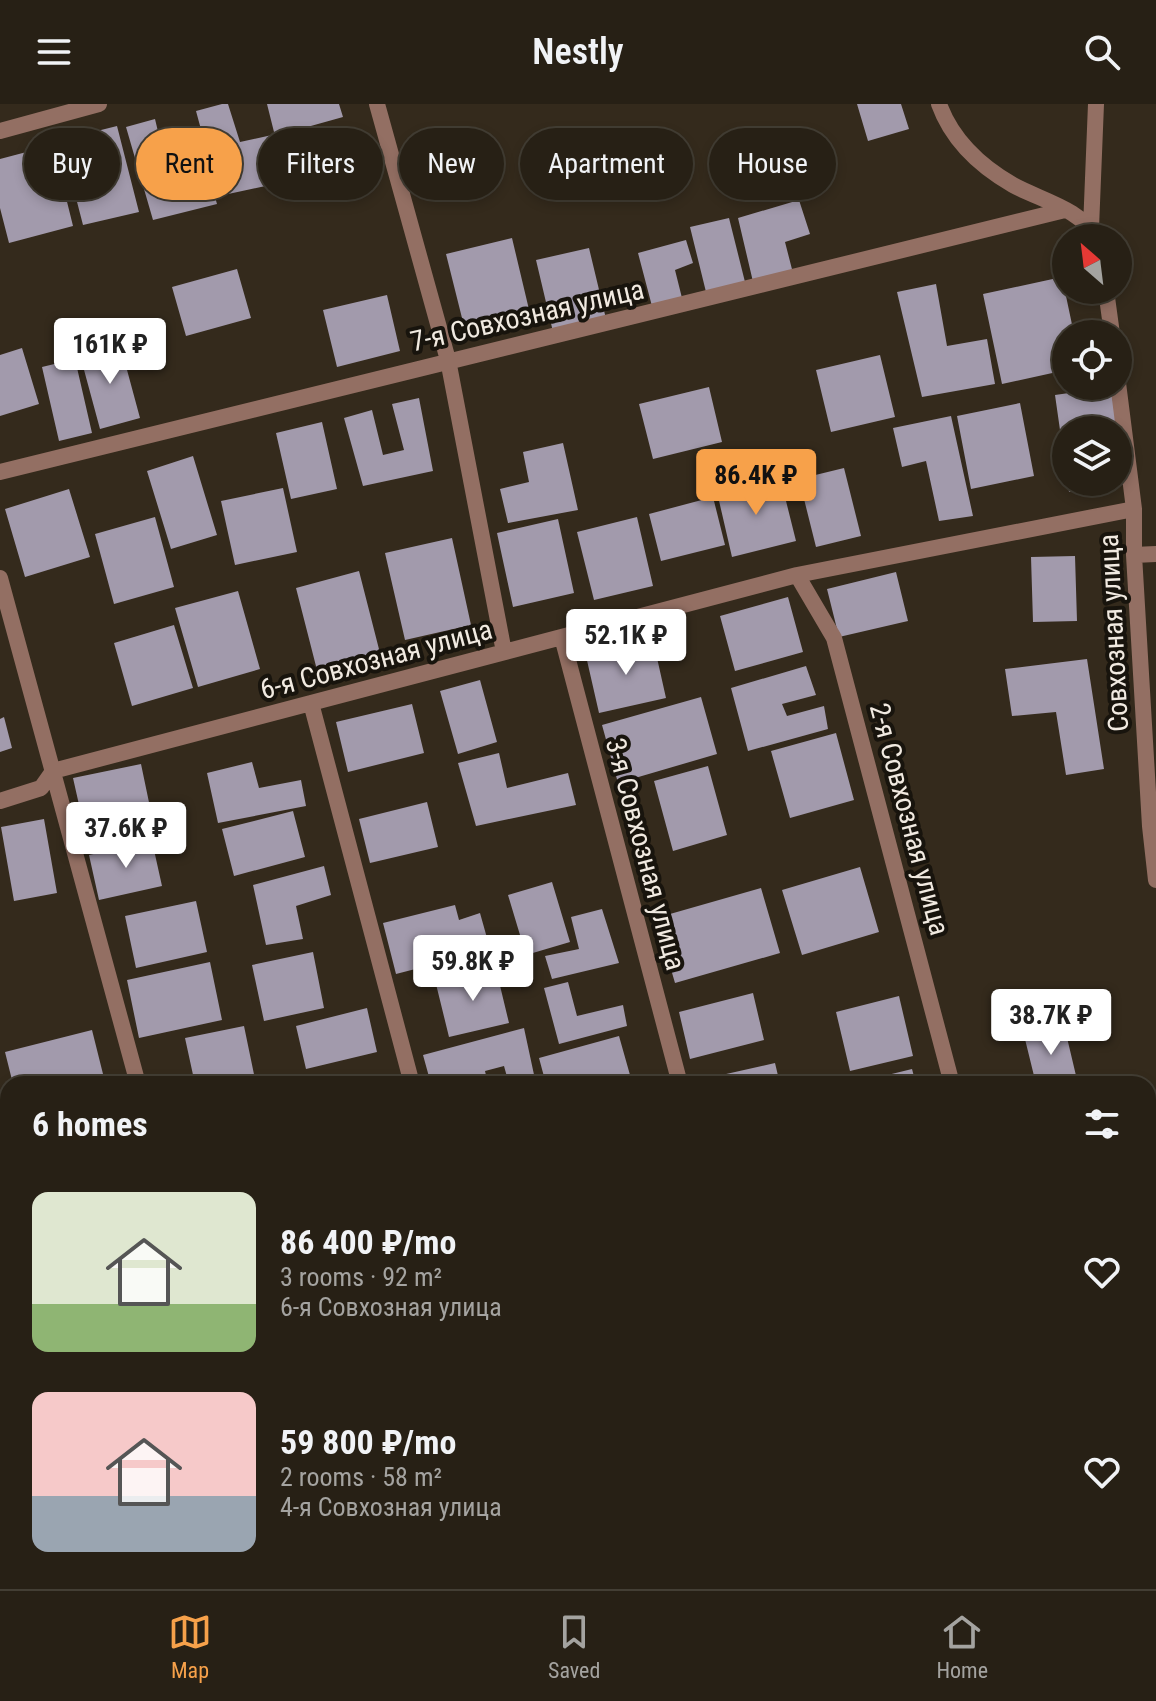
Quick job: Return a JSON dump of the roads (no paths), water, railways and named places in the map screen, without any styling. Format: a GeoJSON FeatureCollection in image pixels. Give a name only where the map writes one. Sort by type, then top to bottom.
{"type":"FeatureCollection","features":[{"type":"Feature","properties":{"kind":"street"},"geometry":{"type":"LineString","coordinates":[[0,131],[99,104]]}},
{"type":"Feature","properties":{"kind":"street"},"geometry":{"type":"LineString","coordinates":[[377,104],[448,360],[504,652]]}},
{"type":"Feature","properties":{"kind":"street"},"geometry":{"type":"LineString","coordinates":[[939,104],[946,123],[961,144],[986,166],[1013,184],[1065,210],[1083,224]]}},
{"type":"Feature","properties":{"kind":"street"},"geometry":{"type":"LineString","coordinates":[[1094,224],[1096,104]]}},
{"type":"Feature","properties":{"kind":"street","name":"7-я Совхозная улица"},"geometry":{"type":"LineString","coordinates":[[0,472],[1065,210]]}},
{"type":"Feature","properties":{"kind":"street","name":"Совхозная улица"},"geometry":{"type":"LineString","coordinates":[[1120,400],[1134,509],[1134,555],[1156,880]]}},
{"type":"Feature","properties":{"kind":"street","name":"6-я Совхозная улица"},"geometry":{"type":"LineString","coordinates":[[53,771],[797,575],[1134,509]]}},
{"type":"Feature","properties":{"kind":"street"},"geometry":{"type":"LineString","coordinates":[[1134,555],[1156,554]]}},
{"type":"Feature","properties":{"kind":"street","name":"2-я Совхозная улица"},"geometry":{"type":"LineString","coordinates":[[797,575],[834,638],[950,1076]]}},
{"type":"Feature","properties":{"kind":"street"},"geometry":{"type":"LineString","coordinates":[[0,578],[136,1076]]}},
{"type":"Feature","properties":{"kind":"street","name":"3-я Совхозная улица"},"geometry":{"type":"LineString","coordinates":[[562,637],[678,1076]]}},
{"type":"Feature","properties":{"kind":"street"},"geometry":{"type":"LineString","coordinates":[[311,703],[410,1076]]}},
{"type":"Feature","properties":{"kind":"street"},"geometry":{"type":"LineString","coordinates":[[0,801],[41,788],[53,771]]}}]}
